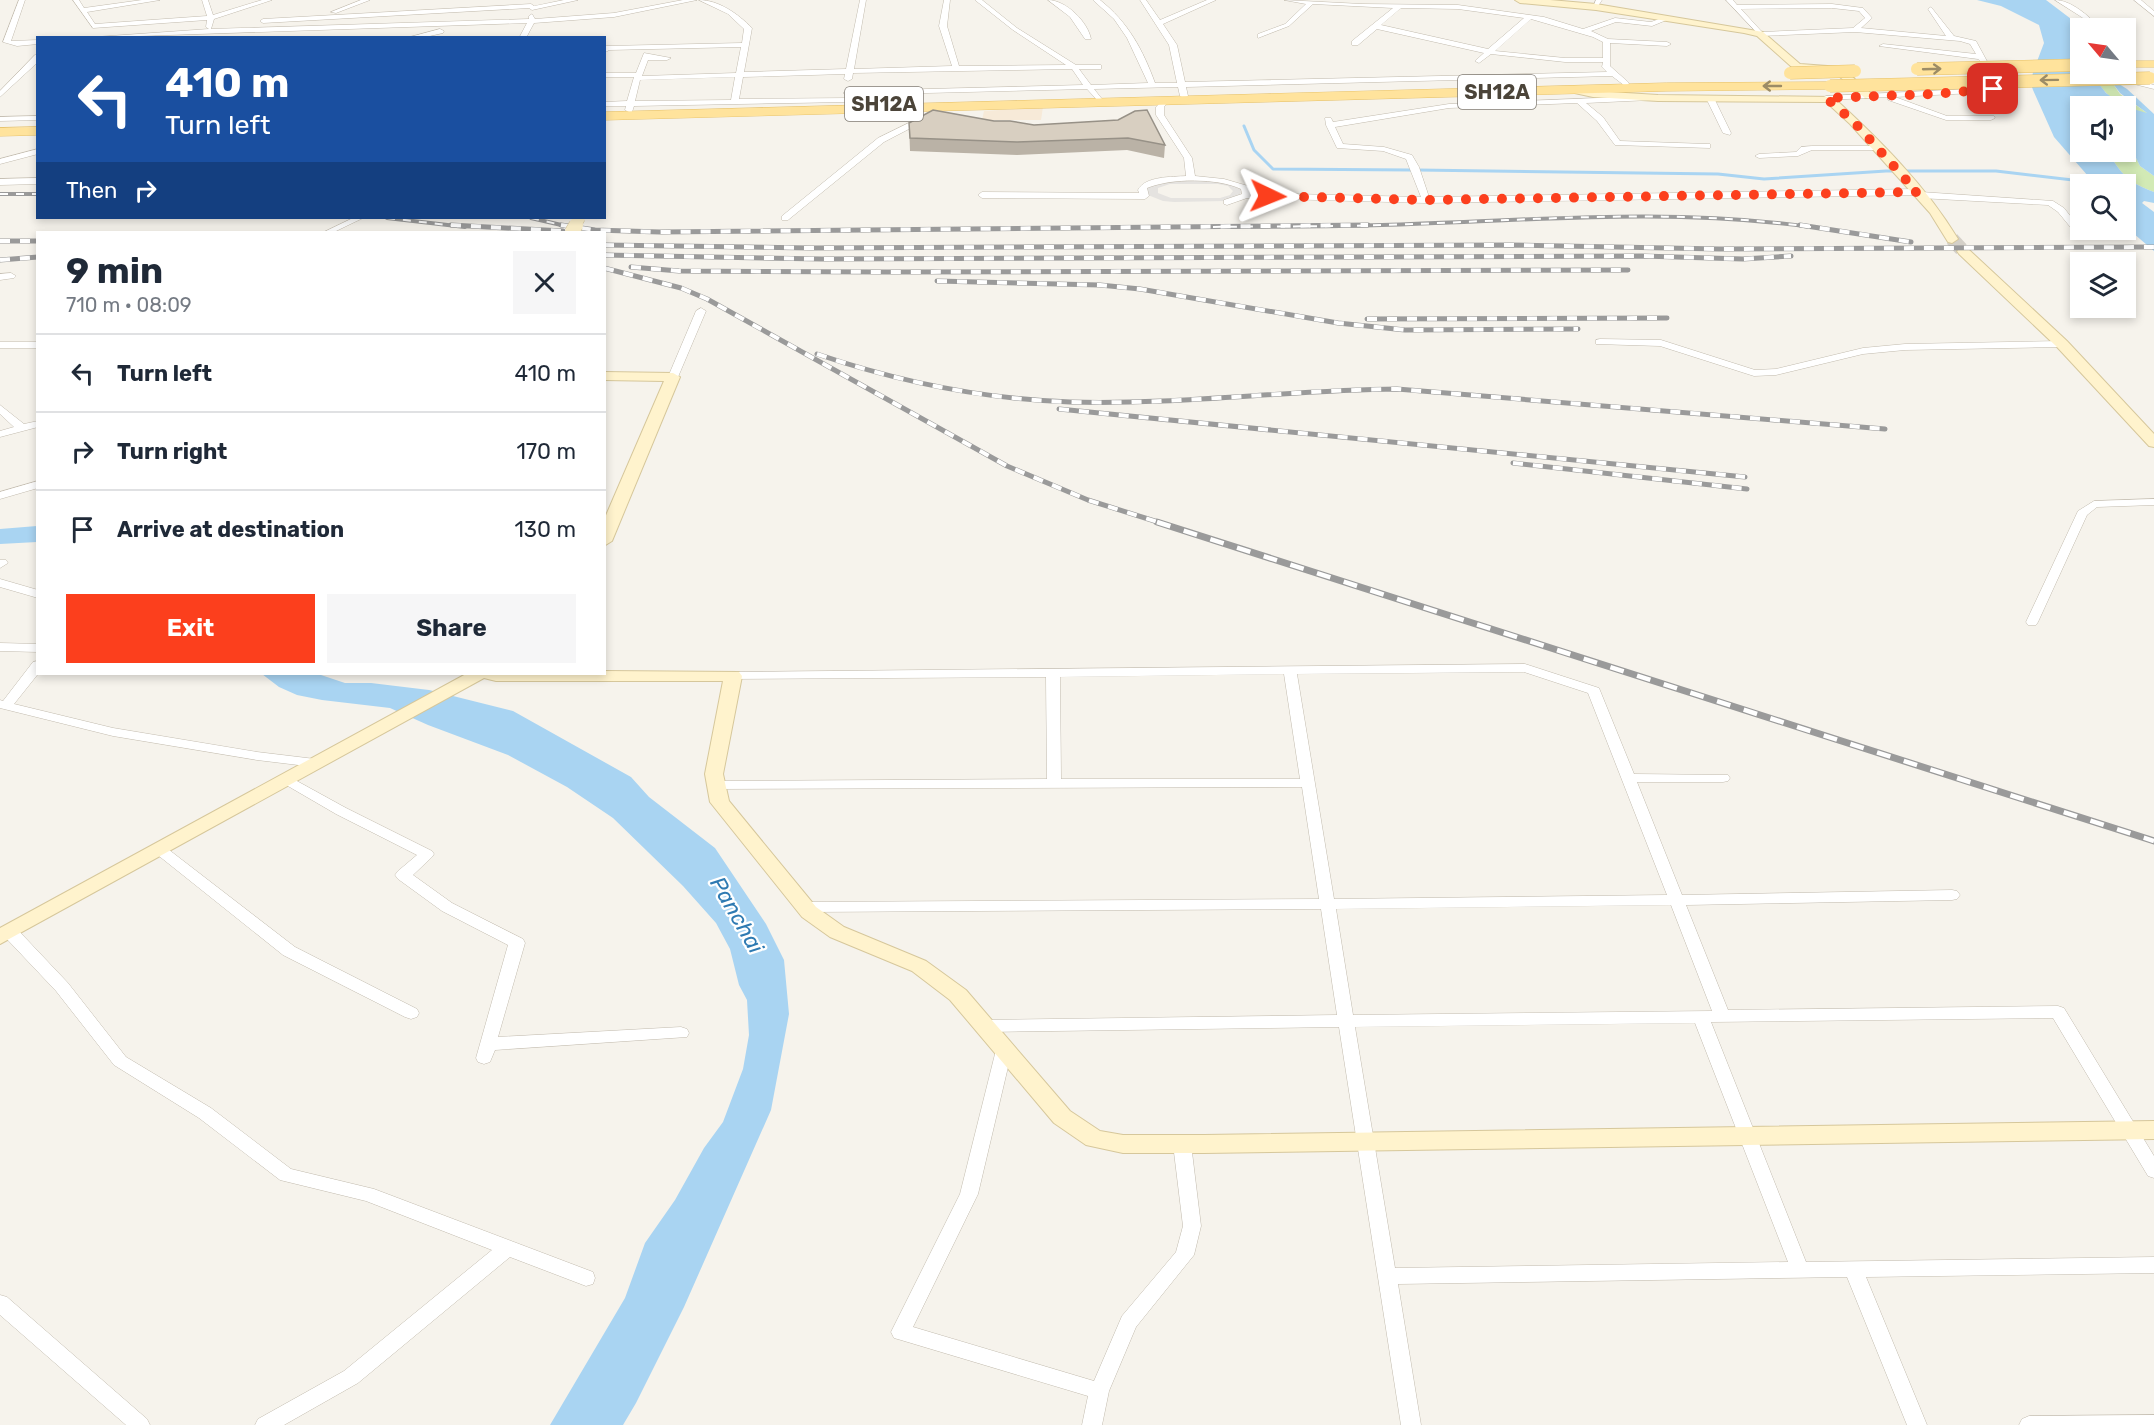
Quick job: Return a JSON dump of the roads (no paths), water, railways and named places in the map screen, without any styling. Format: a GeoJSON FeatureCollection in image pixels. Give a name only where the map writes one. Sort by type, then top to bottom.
{"type":"FeatureCollection","features":[{"type":"Feature","properties":{"kind":"main road"},"geometry":{"type":"LineString","coordinates":[[2136,63],[2154,64]]}},
{"type":"Feature","properties":{"kind":"main road"},"geometry":{"type":"LineString","coordinates":[[1906,69],[2070,65]]}},
{"type":"Feature","properties":{"kind":"main road","name":"SH12A"},"geometry":{"type":"LineString","coordinates":[[606,116],[848,102],[947,107],[1163,99],[1184,96],[1625,84],[1793,70],[1871,70]]}},
{"type":"Feature","properties":{"kind":"main road","name":"SH12A"},"geometry":{"type":"LineString","coordinates":[[606,111],[629,107],[848,102],[960,103],[1098,99],[1828,92],[2150,82]]}},
{"type":"Feature","properties":{"kind":"main road"},"geometry":{"type":"LineString","coordinates":[[0,127],[36,126]]}},
{"type":"Feature","properties":{"kind":"main road"},"geometry":{"type":"LineString","coordinates":[[0,132],[36,131]]}},
{"type":"Feature","properties":{"kind":"street"},"geometry":{"type":"LineString","coordinates":[[22,0],[7,42],[17,44],[36,42]]}},
{"type":"Feature","properties":{"kind":"street"},"geometry":{"type":"LineString","coordinates":[[76,0],[93,26],[531,7],[575,0]]}},
{"type":"Feature","properties":{"kind":"street"},"geometry":{"type":"LineString","coordinates":[[83,10],[157,0]]}},
{"type":"Feature","properties":{"kind":"street"},"geometry":{"type":"LineString","coordinates":[[204,36],[212,21],[205,0]]}},
{"type":"Feature","properties":{"kind":"street"},"geometry":{"type":"LineString","coordinates":[[212,21],[269,0]]}},
{"type":"Feature","properties":{"kind":"street"},"geometry":{"type":"LineString","coordinates":[[318,17],[367,0]]}},
{"type":"Feature","properties":{"kind":"street"},"geometry":{"type":"LineString","coordinates":[[513,0],[531,7]]}},
{"type":"Feature","properties":{"kind":"street"},"geometry":{"type":"LineString","coordinates":[[119,36],[532,21],[614,15],[694,0]]}},
{"type":"Feature","properties":{"kind":"street"},"geometry":{"type":"LineString","coordinates":[[702,0],[747,25],[746,45],[735,101]]}},
{"type":"Feature","properties":{"kind":"street"},"geometry":{"type":"LineString","coordinates":[[863,0],[848,72],[848,102],[961,89],[1613,74]]}},
{"type":"Feature","properties":{"kind":"street"},"geometry":{"type":"LineString","coordinates":[[947,0],[943,26],[956,69]]}},
{"type":"Feature","properties":{"kind":"street"},"geometry":{"type":"LineString","coordinates":[[978,0],[1015,29],[1073,66],[1098,99]]}},
{"type":"Feature","properties":{"kind":"street"},"geometry":{"type":"LineString","coordinates":[[1051,0],[1066,8],[1088,37]]}},
{"type":"Feature","properties":{"kind":"street"},"geometry":{"type":"LineString","coordinates":[[1096,0],[1123,25],[1138,47],[1152,84]]}},
{"type":"Feature","properties":{"kind":"street"},"geometry":{"type":"LineString","coordinates":[[1143,0],[1173,45],[1184,96]]}},
{"type":"Feature","properties":{"kind":"street"},"geometry":{"type":"LineString","coordinates":[[1160,23],[1213,0]]}},
{"type":"Feature","properties":{"kind":"street"},"geometry":{"type":"LineString","coordinates":[[1287,0],[1399,8],[1448,6],[1544,19],[1584,31],[1606,41],[1667,44]]}},
{"type":"Feature","properties":{"kind":"street"},"geometry":{"type":"LineString","coordinates":[[1520,0],[1563,4],[1598,3],[1760,34],[1856,30],[1952,39],[1973,43],[1982,60],[1881,49],[1894,34]]}},
{"type":"Feature","properties":{"kind":"street"},"geometry":{"type":"LineString","coordinates":[[1546,0],[1563,4]]}},
{"type":"Feature","properties":{"kind":"street"},"geometry":{"type":"LineString","coordinates":[[1729,0],[1793,70],[1838,69],[1869,96]]}},
{"type":"Feature","properties":{"kind":"street"},"geometry":{"type":"LineString","coordinates":[[2058,0],[2086,18]]}},
{"type":"Feature","properties":{"kind":"street"},"geometry":{"type":"LineString","coordinates":[[2137,0],[2154,14]]}},
{"type":"Feature","properties":{"kind":"street"},"geometry":{"type":"LineString","coordinates":[[1261,36],[1287,25],[1310,3]]}},
{"type":"Feature","properties":{"kind":"street"},"geometry":{"type":"LineString","coordinates":[[1544,19],[1563,4]]}},
{"type":"Feature","properties":{"kind":"street"},"geometry":{"type":"LineString","coordinates":[[1735,7],[1832,6],[1861,9],[1869,18],[1856,30]]}},
{"type":"Feature","properties":{"kind":"street"},"geometry":{"type":"LineString","coordinates":[[523,36],[532,21],[531,7]]}},
{"type":"Feature","properties":{"kind":"street"},"geometry":{"type":"LineString","coordinates":[[1355,43],[1399,8]]}},
{"type":"Feature","properties":{"kind":"street"},"geometry":{"type":"LineString","coordinates":[[1931,9],[1952,39]]}},
{"type":"Feature","properties":{"kind":"street"},"geometry":{"type":"LineString","coordinates":[[1479,61],[1530,17]]}},
{"type":"Feature","properties":{"kind":"street"},"geometry":{"type":"LineString","coordinates":[[1584,31],[1615,20],[1652,24],[1667,18]]}},
{"type":"Feature","properties":{"kind":"street"},"geometry":{"type":"LineString","coordinates":[[417,36],[462,24]]}},
{"type":"Feature","properties":{"kind":"street"},"geometry":{"type":"LineString","coordinates":[[1376,26],[1438,38],[1488,52],[1542,59],[1606,60]]}},
{"type":"Feature","properties":{"kind":"street"},"geometry":{"type":"LineString","coordinates":[[1606,41],[1608,51],[1606,67],[1625,84]]}},
{"type":"Feature","properties":{"kind":"street"},"geometry":{"type":"LineString","coordinates":[[606,49],[746,45]]}},
{"type":"Feature","properties":{"kind":"street"},"geometry":{"type":"LineString","coordinates":[[629,107],[638,76],[647,57],[667,58]]}},
{"type":"Feature","properties":{"kind":"street"},"geometry":{"type":"LineString","coordinates":[[0,94],[36,59]]}},
{"type":"Feature","properties":{"kind":"street"},"geometry":{"type":"LineString","coordinates":[[606,75],[1098,67]]}},
{"type":"Feature","properties":{"kind":"street"},"geometry":{"type":"LineString","coordinates":[[2150,82],[2154,92]]}},
{"type":"Feature","properties":{"kind":"street"},"geometry":{"type":"LineString","coordinates":[[1426,200],[1415,167],[1409,157],[1384,149],[1340,146],[1329,122],[1449,106],[1593,94],[1712,100],[1828,92],[1887,96],[2009,88]]}},
{"type":"Feature","properties":{"kind":"street"},"geometry":{"type":"LineString","coordinates":[[960,103],[961,89]]}},
{"type":"Feature","properties":{"kind":"street"},"geometry":{"type":"LineString","coordinates":[[1828,92],[1935,211],[1952,239]]}},
{"type":"Feature","properties":{"kind":"street"},"geometry":{"type":"LineString","coordinates":[[1576,95],[1600,119],[1618,143],[1707,146]]}},
{"type":"Feature","properties":{"kind":"street"},"geometry":{"type":"LineString","coordinates":[[1887,96],[1938,116],[1991,118]]}},
{"type":"Feature","properties":{"kind":"street"},"geometry":{"type":"LineString","coordinates":[[1163,99],[1160,115],[1188,158],[1191,180]]}},
{"type":"Feature","properties":{"kind":"street"},"geometry":{"type":"LineString","coordinates":[[1712,100],[1727,133]]}},
{"type":"Feature","properties":{"kind":"street"},"geometry":{"type":"LineString","coordinates":[[606,104],[629,107],[735,101],[758,104]]}},
{"type":"Feature","properties":{"kind":"street"},"geometry":{"type":"LineString","coordinates":[[784,218],[881,141],[947,107]]}},
{"type":"Feature","properties":{"kind":"street"},"geometry":{"type":"LineString","coordinates":[[0,119],[36,118]]}},
{"type":"Feature","properties":{"kind":"street"},"geometry":{"type":"LineString","coordinates":[[1759,156],[1798,154],[1803,149],[1812,148],[1876,148]]}},
{"type":"Feature","properties":{"kind":"street"},"geometry":{"type":"LineString","coordinates":[[0,162],[36,152]]}},
{"type":"Feature","properties":{"kind":"street"},"geometry":{"type":"LineString","coordinates":[[982,195],[1145,196],[1142,190],[1148,184],[1163,180],[1234,183],[1245,188],[1246,195]]}},
{"type":"Feature","properties":{"kind":"street"},"geometry":{"type":"LineString","coordinates":[[0,182],[36,181]]}},
{"type":"Feature","properties":{"kind":"street"},"geometry":{"type":"LineString","coordinates":[[1227,202],[1246,195],[1426,200],[1918,193],[2050,203],[2061,210],[2070,221]]}},
{"type":"Feature","properties":{"kind":"street"},"geometry":{"type":"LineString","coordinates":[[330,231],[357,219]]}},
{"type":"Feature","properties":{"kind":"street"},"geometry":{"type":"LineString","coordinates":[[1963,251],[2062,344],[2154,442]]}},
{"type":"Feature","properties":{"kind":"street"},"geometry":{"type":"LineString","coordinates":[[0,278],[11,276]]}},
{"type":"Feature","properties":{"kind":"street"},"geometry":{"type":"LineString","coordinates":[[606,537],[700,311]]}},
{"type":"Feature","properties":{"kind":"street"},"geometry":{"type":"LineString","coordinates":[[1600,342],[1661,343],[1754,373],[1776,372],[1863,351],[1905,347],[2062,344]]}},
{"type":"Feature","properties":{"kind":"street"},"geometry":{"type":"LineString","coordinates":[[0,345],[36,345]]}},
{"type":"Feature","properties":{"kind":"street"},"geometry":{"type":"LineString","coordinates":[[606,376],[674,377]]}},
{"type":"Feature","properties":{"kind":"street"},"geometry":{"type":"LineString","coordinates":[[0,408],[22,428]]}},
{"type":"Feature","properties":{"kind":"street"},"geometry":{"type":"LineString","coordinates":[[0,434],[36,424]]}},
{"type":"Feature","properties":{"kind":"street"},"geometry":{"type":"LineString","coordinates":[[0,496],[36,485]]}},
{"type":"Feature","properties":{"kind":"street"},"geometry":{"type":"LineString","coordinates":[[2032,622],[2082,513],[2094,504],[2154,502]]}},
{"type":"Feature","properties":{"kind":"street"},"geometry":{"type":"LineString","coordinates":[[0,583],[36,593]]}},
{"type":"Feature","properties":{"kind":"street"},"geometry":{"type":"LineString","coordinates":[[0,647],[36,648]]}},
{"type":"Feature","properties":{"kind":"street"},"geometry":{"type":"LineString","coordinates":[[36,667],[4,704],[113,732],[257,756],[315,763]]}},
{"type":"Feature","properties":{"kind":"street"},"geometry":{"type":"LineString","coordinates":[[493,675],[733,676],[1525,669],[1594,690],[1722,1016]]}},
{"type":"Feature","properties":{"kind":"street"},"geometry":{"type":"LineString","coordinates":[[1290,671],[1411,1425]]}},
{"type":"Feature","properties":{"kind":"street"},"geometry":{"type":"LineString","coordinates":[[1053,673],[1054,784]]}},
{"type":"Feature","properties":{"kind":"street"},"geometry":{"type":"LineString","coordinates":[[476,675],[5,934],[62,987],[120,1061],[205,1113],[286,1175],[368,1194],[586,1278]]}},
{"type":"Feature","properties":{"kind":"street"},"geometry":{"type":"LineString","coordinates":[[733,676],[714,774],[720,802],[806,907],[837,932],[919,966],[958,995],[1062,1117],[1094,1139],[1123,1144],[1182,1144],[2154,1130]]}},
{"type":"Feature","properties":{"kind":"street"},"geometry":{"type":"LineString","coordinates":[[1628,778],[1723,778]]}},
{"type":"Feature","properties":{"kind":"street"},"geometry":{"type":"LineString","coordinates":[[286,779],[340,811],[427,854],[403,875],[447,907],[517,943],[486,1051],[681,1033]]}},
{"type":"Feature","properties":{"kind":"street"},"geometry":{"type":"LineString","coordinates":[[716,785],[1308,783]]}},
{"type":"Feature","properties":{"kind":"street"},"geometry":{"type":"LineString","coordinates":[[159,849],[289,951],[411,1013]]}},
{"type":"Feature","properties":{"kind":"street"},"geometry":{"type":"LineString","coordinates":[[806,907],[1327,904],[1952,895]]}},
{"type":"Feature","properties":{"kind":"street"},"geometry":{"type":"LineString","coordinates":[[984,1026],[2058,1012],[2154,1172]]}},
{"type":"Feature","properties":{"kind":"street"},"geometry":{"type":"LineString","coordinates":[[1701,1017],[1800,1270]]}},
{"type":"Feature","properties":{"kind":"street"},"geometry":{"type":"LineString","coordinates":[[1004,1050],[969,1194],[901,1332],[1099,1391]]}},
{"type":"Feature","properties":{"kind":"street"},"geometry":{"type":"LineString","coordinates":[[1092,1425],[1099,1391],[1129,1322],[1185,1255],[1192,1226],[1182,1144]]}},
{"type":"Feature","properties":{"kind":"street"},"geometry":{"type":"LineString","coordinates":[[265,1425],[351,1377],[509,1248]]}},
{"type":"Feature","properties":{"kind":"street"},"geometry":{"type":"LineString","coordinates":[[1387,1276],[2153,1267]]}},
{"type":"Feature","properties":{"kind":"street"},"geometry":{"type":"LineString","coordinates":[[1853,1269],[1917,1425]]}},
{"type":"Feature","properties":{"kind":"street"},"geometry":{"type":"LineString","coordinates":[[0,1303],[140,1425]]}},
{"type":"Feature","properties":{"kind":"street"},"geometry":{"type":"LineString","coordinates":[[2029,1425],[2154,1424]]}},
{"type":"Feature","properties":{"kind":"water"},"geometry":{"type":"Polygon","coordinates":[[[1977,0],[2046,0],[2070,18],[2070,84],[2099,84],[2110,96],[2070,96],[2070,155],[2054,137],[2031,84],[2044,43],[2039,25],[2001,6],[1977,0]]]}},
{"type":"Feature","properties":{"kind":"water"},"geometry":{"type":"Polygon","coordinates":[[[2113,84],[2119,84],[2135,96],[2124,96],[2113,84]]]}},
{"type":"Feature","properties":{"kind":"water"},"geometry":{"type":"Polygon","coordinates":[[[2136,97],[2154,114],[2154,176],[2140,166],[2136,158],[2136,110],[2147,113],[2136,105],[2136,97]]]}},
{"type":"Feature","properties":{"kind":"water"},"geometry":{"type":"Polygon","coordinates":[[[2076,162],[2114,162],[2124,174],[2086,174],[2076,162]]]}},
{"type":"Feature","properties":{"kind":"water"},"geometry":{"type":"Polygon","coordinates":[[[2136,184],[2154,192],[2154,203],[2144,201],[2142,203],[2154,212],[2154,251],[2136,236],[2136,184]]]}},
{"type":"Feature","properties":{"kind":"water"},"geometry":{"type":"Polygon","coordinates":[[[36,526],[36,542],[0,544],[0,529],[36,526]]]}},
{"type":"Feature","properties":{"kind":"water","name":"Panchai"},"geometry":{"type":"Polygon","coordinates":[[[263,675],[321,675],[345,683],[371,683],[429,690],[513,711],[631,777],[649,797],[715,848],[766,924],[784,960],[789,1014],[771,1110],[684,1307],[623,1425],[550,1425],[625,1298],[645,1243],[675,1200],[704,1148],[723,1122],[743,1069],[749,1035],[747,1000],[739,985],[730,949],[716,923],[683,886],[613,818],[567,787],[508,755],[390,708],[322,700],[297,695],[279,687],[263,675]]]}},
{"type":"Feature","properties":{"kind":"waterway"},"geometry":{"type":"LineString","coordinates":[[1244,126],[1254,150],[1273,169],[1411,170]]}},
{"type":"Feature","properties":{"kind":"waterway"},"geometry":{"type":"LineString","coordinates":[[1418,170],[1718,174],[1764,179],[1886,171],[1996,171],[2070,180]]}},
{"type":"Feature","properties":{"kind":"tunnel"},"geometry":{"type":"LineString","coordinates":[[1952,239],[1963,251]]}},
{"type":"Feature","properties":{"kind":"railway"},"geometry":{"type":"LineString","coordinates":[[0,194],[36,194]]}},
{"type":"Feature","properties":{"kind":"railway"},"geometry":{"type":"LineString","coordinates":[[1213,227],[1361,226],[1597,217],[1704,218],[1811,227]]}},
{"type":"Feature","properties":{"kind":"railway"},"geometry":{"type":"LineString","coordinates":[[396,219],[465,227]]}},
{"type":"Feature","properties":{"kind":"railway"},"geometry":{"type":"LineString","coordinates":[[535,219],[562,225]]}},
{"type":"Feature","properties":{"kind":"railway"},"geometry":{"type":"LineString","coordinates":[[451,225],[563,231]]}},
{"type":"Feature","properties":{"kind":"railway"},"geometry":{"type":"LineString","coordinates":[[562,225],[595,230],[660,232],[1368,225]]}},
{"type":"Feature","properties":{"kind":"railway"},"geometry":{"type":"LineString","coordinates":[[562,225],[570,227]]}},
{"type":"Feature","properties":{"kind":"railway"},"geometry":{"type":"LineString","coordinates":[[1800,225],[1911,242]]}},
{"type":"Feature","properties":{"kind":"railway"},"geometry":{"type":"LineString","coordinates":[[0,241],[36,241]]}},
{"type":"Feature","properties":{"kind":"railway"},"geometry":{"type":"LineString","coordinates":[[606,245],[811,248],[1511,245],[1719,249],[2154,247]]}},
{"type":"Feature","properties":{"kind":"railway"},"geometry":{"type":"LineString","coordinates":[[606,255],[822,259],[1642,256],[1743,259],[1791,256]]}},
{"type":"Feature","properties":{"kind":"railway"},"geometry":{"type":"LineString","coordinates":[[0,260],[36,257]]}},
{"type":"Feature","properties":{"kind":"railway"},"geometry":{"type":"LineString","coordinates":[[631,267],[679,271],[887,272],[1628,270]]}},
{"type":"Feature","properties":{"kind":"railway"},"geometry":{"type":"LineString","coordinates":[[606,269],[681,288],[707,299],[1007,466],[1088,500],[1161,523]]}},
{"type":"Feature","properties":{"kind":"railway"},"geometry":{"type":"LineString","coordinates":[[937,281],[1100,285],[1140,289],[1338,323],[1405,330],[1578,329]]}},
{"type":"Feature","properties":{"kind":"railway"},"geometry":{"type":"LineString","coordinates":[[1367,319],[1667,318]]}},
{"type":"Feature","properties":{"kind":"railway"},"geometry":{"type":"LineString","coordinates":[[817,354],[910,381],[973,393],[1038,400],[1152,401],[1397,389],[1885,429]]}},
{"type":"Feature","properties":{"kind":"railway"},"geometry":{"type":"LineString","coordinates":[[1059,409],[1745,477]]}},
{"type":"Feature","properties":{"kind":"railway"},"geometry":{"type":"LineString","coordinates":[[1513,463],[1747,489]]}},
{"type":"Feature","properties":{"kind":"railway"},"geometry":{"type":"LineString","coordinates":[[1157,522],[2154,841]]}}]}
